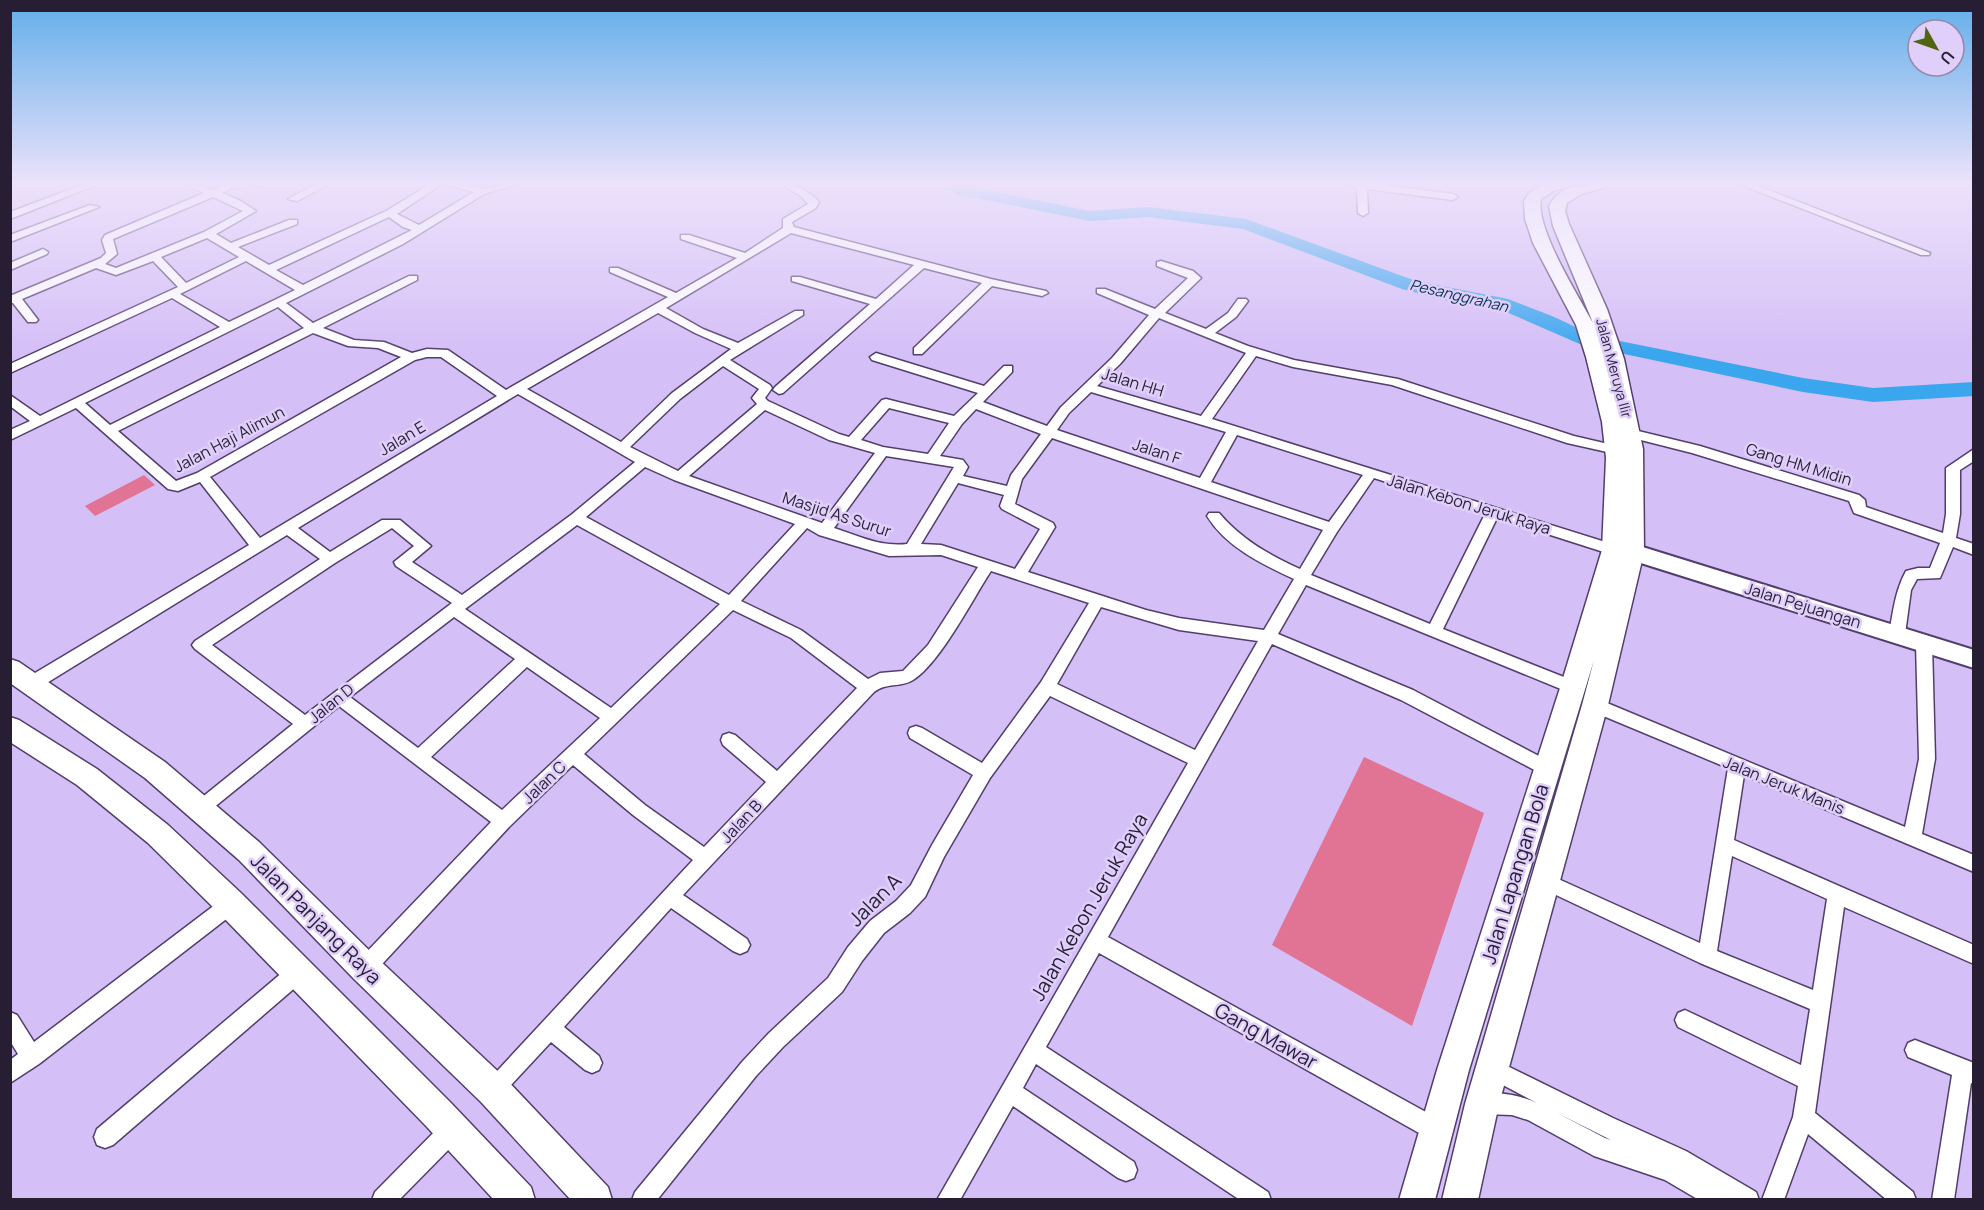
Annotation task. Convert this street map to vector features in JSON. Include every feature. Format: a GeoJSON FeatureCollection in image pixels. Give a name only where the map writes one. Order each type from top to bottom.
{"type":"FeatureCollection","features":[{"type":"Feature","properties":{"kind":"main road","name":"Jalan Meruya Ilir"},"geometry":{"type":"LineString","coordinates":[[1542,240],[1585,325],[1605,358]]}},
{"type":"Feature","properties":{"kind":"main road","name":"Jalan Meruya Ilir"},"geometry":{"type":"LineString","coordinates":[[1568,240],[1605,329],[1605,358],[1623,427],[1623,551]]}},
{"type":"Feature","properties":{"kind":"main road"},"geometry":{"type":"LineString","coordinates":[[1555,266],[1562,261],[1579,266]]}},
{"type":"Feature","properties":{"kind":"main road","name":"Jalan Meruya Ilir"},"geometry":{"type":"LineString","coordinates":[[1623,427],[1616,454],[1623,551]]}},
{"type":"Feature","properties":{"kind":"main road","name":"Jalan Lapangan Bola"},"geometry":{"type":"LineString","coordinates":[[1460,1200],[1491,1068],[1559,832],[1584,697],[1623,551]]}},
{"type":"Feature","properties":{"kind":"main road","name":"Jalan Panjang Raya"},"geometry":{"type":"LineString","coordinates":[[21,676],[136,756],[201,808],[249,851],[365,968],[494,1090],[595,1200]]}},
{"type":"Feature","properties":{"kind":"main road","name":"Jalan Lapangan Bola"},"geometry":{"type":"LineString","coordinates":[[1417,1200],[1436,1130],[1548,769],[1584,697]]}},
{"type":"Feature","properties":{"kind":"main road"},"geometry":{"type":"LineString","coordinates":[[10,728],[87,777],[158,834],[231,904],[453,1130],[518,1200]]}},
{"type":"Feature","properties":{"kind":"main road"},"geometry":{"type":"LineString","coordinates":[[1532,821],[1559,832]]}},
{"type":"Feature","properties":{"kind":"street"},"geometry":{"type":"LineString","coordinates":[[32,320],[13,299],[96,264],[112,254],[107,240]]}},
{"type":"Feature","properties":{"kind":"street"},"geometry":{"type":"LineString","coordinates":[[96,264],[116,272],[192,240]]}},
{"type":"Feature","properties":{"kind":"street"},"geometry":{"type":"LineString","coordinates":[[218,240],[303,290]]}},
{"type":"Feature","properties":{"kind":"street"},"geometry":{"type":"LineString","coordinates":[[230,248],[248,240]]}},
{"type":"Feature","properties":{"kind":"street"},"geometry":{"type":"LineString","coordinates":[[268,269],[330,240]]}},
{"type":"Feature","properties":{"kind":"street"},"geometry":{"type":"LineString","coordinates":[[10,436],[400,240]]}},
{"type":"Feature","properties":{"kind":"street"},"geometry":{"type":"LineString","coordinates":[[696,240],[746,257]]}},
{"type":"Feature","properties":{"kind":"street","name":"Jalan E"},"geometry":{"type":"LineString","coordinates":[[21,676],[258,546],[512,393],[746,257],[768,240]]}},
{"type":"Feature","properties":{"kind":"street"},"geometry":{"type":"LineString","coordinates":[[839,240],[990,282],[1042,293]]}},
{"type":"Feature","properties":{"kind":"street"},"geometry":{"type":"LineString","coordinates":[[1892,240],[1925,253]]}},
{"type":"Feature","properties":{"kind":"street"},"geometry":{"type":"LineString","coordinates":[[10,267],[43,252]]}},
{"type":"Feature","properties":{"kind":"street"},"geometry":{"type":"LineString","coordinates":[[154,256],[185,288]]}},
{"type":"Feature","properties":{"kind":"street"},"geometry":{"type":"LineString","coordinates":[[10,369],[185,288],[248,256]]}},
{"type":"Feature","properties":{"kind":"street"},"geometry":{"type":"LineString","coordinates":[[779,390],[922,264]]}},
{"type":"Feature","properties":{"kind":"street"},"geometry":{"type":"LineString","coordinates":[[1089,388],[1157,314],[1195,277],[1161,264]]}},
{"type":"Feature","properties":{"kind":"street"},"geometry":{"type":"LineString","coordinates":[[614,270],[677,297]]}},
{"type":"Feature","properties":{"kind":"street"},"geometry":{"type":"LineString","coordinates":[[108,431],[413,278]]}},
{"type":"Feature","properties":{"kind":"street"},"geometry":{"type":"LineString","coordinates":[[796,279],[878,303]]}},
{"type":"Feature","properties":{"kind":"street"},"geometry":{"type":"LineString","coordinates":[[918,351],[990,282]]}},
{"type":"Feature","properties":{"kind":"street"},"geometry":{"type":"LineString","coordinates":[[1101,291],[1254,351],[1293,363],[1394,382],[1616,454]]}},
{"type":"Feature","properties":{"kind":"street"},"geometry":{"type":"LineString","coordinates":[[172,294],[227,326]]}},
{"type":"Feature","properties":{"kind":"street"},"geometry":{"type":"LineString","coordinates":[[1207,334],[1232,315],[1242,301]]}},
{"type":"Feature","properties":{"kind":"street"},"geometry":{"type":"LineString","coordinates":[[278,302],[312,328],[352,344],[380,345],[411,357]]}},
{"type":"Feature","properties":{"kind":"street"},"geometry":{"type":"LineString","coordinates":[[658,308],[699,331],[739,348]]}},
{"type":"Feature","properties":{"kind":"street"},"geometry":{"type":"LineString","coordinates":[[621,449],[676,396],[739,348],[799,313]]}},
{"type":"Feature","properties":{"kind":"street"},"geometry":{"type":"LineString","coordinates":[[1204,422],[1254,351]]}},
{"type":"Feature","properties":{"kind":"street","name":"Masjid As Surur"},"geometry":{"type":"LineString","coordinates":[[411,357],[427,353],[444,353],[512,393],[644,461],[679,477],[824,531],[889,551],[941,550],[1097,602],[1179,624],[1269,637]]}},
{"type":"Feature","properties":{"kind":"street","name":"Jalan Haji Alimun"},"geometry":{"type":"LineString","coordinates":[[76,402],[174,486],[202,476],[411,357]]}},
{"type":"Feature","properties":{"kind":"street"},"geometry":{"type":"LineString","coordinates":[[876,357],[986,391]]}},
{"type":"Feature","properties":{"kind":"street"},"geometry":{"type":"LineString","coordinates":[[723,361],[766,388],[758,398],[764,404],[851,443],[960,465],[961,467],[911,549]]}},
{"type":"Feature","properties":{"kind":"street"},"geometry":{"type":"LineString","coordinates":[[931,459],[957,421],[1008,369]]}},
{"type":"Feature","properties":{"kind":"street","name":"Jalan HH"},"geometry":{"type":"LineString","coordinates":[[1011,492],[1020,471],[1065,410],[1080,393],[1089,388],[1371,473]]}},
{"type":"Feature","properties":{"kind":"street"},"geometry":{"type":"LineString","coordinates":[[10,399],[39,422]]}},
{"type":"Feature","properties":{"kind":"street"},"geometry":{"type":"LineString","coordinates":[[851,443],[886,403],[957,421]]}},
{"type":"Feature","properties":{"kind":"street","name":"Jalan F"},"geometry":{"type":"LineString","coordinates":[[974,403],[1048,433],[1203,485],[1259,501],[1332,528]]}},
{"type":"Feature","properties":{"kind":"street"},"geometry":{"type":"LineString","coordinates":[[679,477],[764,404]]}},
{"type":"Feature","properties":{"kind":"street"},"geometry":{"type":"LineString","coordinates":[[1460,411],[1616,454]]}},
{"type":"Feature","properties":{"kind":"street","name":"Gang HM Midin"},"geometry":{"type":"LineString","coordinates":[[1623,427],[1854,498],[1858,500],[1859,510],[1903,523],[1947,541]]}},
{"type":"Feature","properties":{"kind":"street"},"geometry":{"type":"LineString","coordinates":[[1203,485],[1234,430]]}},
{"type":"Feature","properties":{"kind":"street"},"geometry":{"type":"LineString","coordinates":[[824,531],[883,451]]}},
{"type":"Feature","properties":{"kind":"street"},"geometry":{"type":"LineString","coordinates":[[1897,634],[1904,590],[1908,581],[1915,573],[1935,574],[1947,541],[1953,514],[1953,468],[1963,465],[1974,453]]}},
{"type":"Feature","properties":{"kind":"street","name":"Jalan D"},"geometry":{"type":"LineString","coordinates":[[201,808],[338,697],[576,518],[644,461]]}},
{"type":"Feature","properties":{"kind":"street","name":"Jalan Kebon Jeruk Raya"},"geometry":{"type":"LineString","coordinates":[[948,1200],[1302,578],[1332,528],[1371,473],[1623,551]]}},
{"type":"Feature","properties":{"kind":"street"},"geometry":{"type":"LineString","coordinates":[[202,476],[258,546]]}},
{"type":"Feature","properties":{"kind":"street"},"geometry":{"type":"LineString","coordinates":[[954,478],[1011,492],[1007,506],[1048,527],[1019,575]]}},
{"type":"Feature","properties":{"kind":"street"},"geometry":{"type":"LineString","coordinates":[[1434,631],[1494,511]]}},
{"type":"Feature","properties":{"kind":"street","name":"Jalan Jeruk Manis"},"geometry":{"type":"LineString","coordinates":[[1214,516],[1220,527],[1232,538],[1302,578],[1434,631],[1737,766],[1974,864]]}},
{"type":"Feature","properties":{"kind":"street"},"geometry":{"type":"LineString","coordinates":[[576,518],[731,603],[804,639],[868,687]]}},
{"type":"Feature","properties":{"kind":"street"},"geometry":{"type":"LineString","coordinates":[[305,724],[200,645],[330,559],[393,523],[424,546],[401,562],[526,659],[612,717]]}},
{"type":"Feature","properties":{"kind":"street","name":"Jalan C"},"geometry":{"type":"LineString","coordinates":[[365,968],[503,821],[731,603],[803,524]]}},
{"type":"Feature","properties":{"kind":"street"},"geometry":{"type":"LineString","coordinates":[[288,528],[330,559]]}},
{"type":"Feature","properties":{"kind":"street"},"geometry":{"type":"LineString","coordinates":[[1947,541],[1974,550]]}},
{"type":"Feature","properties":{"kind":"street","name":"Jalan Pejuangan"},"geometry":{"type":"LineString","coordinates":[[1623,551],[1974,659]]}},
{"type":"Feature","properties":{"kind":"street","name":"Jalan B"},"geometry":{"type":"LineString","coordinates":[[494,1090],[670,896],[868,687],[880,680],[909,675],[933,649],[988,564]]}},
{"type":"Feature","properties":{"kind":"street","name":"Jalan A"},"geometry":{"type":"LineString","coordinates":[[643,1200],[749,1070],[776,1040],[835,985],[855,954],[877,927],[903,907],[918,891],[938,851],[984,774],[1047,687],[1097,602]]}},
{"type":"Feature","properties":{"kind":"street"},"geometry":{"type":"LineString","coordinates":[[1269,637],[1407,695],[1548,769]]}},
{"type":"Feature","properties":{"kind":"street"},"geometry":{"type":"LineString","coordinates":[[1912,837],[1926,770],[1924,643]]}},
{"type":"Feature","properties":{"kind":"street"},"geometry":{"type":"LineString","coordinates":[[419,758],[526,659]]}},
{"type":"Feature","properties":{"kind":"street"},"geometry":{"type":"LineString","coordinates":[[1047,687],[1199,760]]}},
{"type":"Feature","properties":{"kind":"street"},"geometry":{"type":"LineString","coordinates":[[338,697],[503,821]]}},
{"type":"Feature","properties":{"kind":"street"},"geometry":{"type":"LineString","coordinates":[[916,733],[984,774]]}},
{"type":"Feature","properties":{"kind":"street"},"geometry":{"type":"LineString","coordinates":[[729,740],[778,782]]}},
{"type":"Feature","properties":{"kind":"street"},"geometry":{"type":"LineString","coordinates":[[572,754],[639,810],[683,840],[705,859]]}},
{"type":"Feature","properties":{"kind":"street"},"geometry":{"type":"LineString","coordinates":[[1707,956],[1737,766]]}},
{"type":"Feature","properties":{"kind":"street"},"geometry":{"type":"LineString","coordinates":[[1724,844],[1974,955]]}},
{"type":"Feature","properties":{"kind":"street"},"geometry":{"type":"LineString","coordinates":[[1545,881],[1707,956],[1820,1003]]}},
{"type":"Feature","properties":{"kind":"street"},"geometry":{"type":"LineString","coordinates":[[1773,1200],[1804,1117],[1837,893]]}},
{"type":"Feature","properties":{"kind":"street"},"geometry":{"type":"LineString","coordinates":[[670,896],[740,945]]}},
{"type":"Feature","properties":{"kind":"street"},"geometry":{"type":"LineString","coordinates":[[10,1073],[231,904]]}},
{"type":"Feature","properties":{"kind":"street","name":"Gang Mawar"},"geometry":{"type":"LineString","coordinates":[[1096,941],[1436,1130]]}},
{"type":"Feature","properties":{"kind":"street"},"geometry":{"type":"LineString","coordinates":[[105,1137],[297,973]]}},
{"type":"Feature","properties":{"kind":"street"},"geometry":{"type":"LineString","coordinates":[[1685,1020],[1809,1080]]}},
{"type":"Feature","properties":{"kind":"street"},"geometry":{"type":"LineString","coordinates":[[10,1022],[32,1057]]}},
{"type":"Feature","properties":{"kind":"street"},"geometry":{"type":"LineString","coordinates":[[550,1028],[592,1063]]}},
{"type":"Feature","properties":{"kind":"street"},"geometry":{"type":"LineString","coordinates":[[1033,1050],[1260,1200]]}},
{"type":"Feature","properties":{"kind":"street"},"geometry":{"type":"LineString","coordinates":[[1916,1050],[1968,1072],[1943,1200]]}},
{"type":"Feature","properties":{"kind":"street"},"geometry":{"type":"LineString","coordinates":[[1491,1068],[1722,1200]]}},
{"type":"Feature","properties":{"kind":"street"},"geometry":{"type":"LineString","coordinates":[[1010,1092],[1126,1170]]}},
{"type":"Feature","properties":{"kind":"street"},"geometry":{"type":"LineString","coordinates":[[1482,1104],[1512,1106],[1532,1111],[1602,1148],[1631,1147],[1678,1159],[1748,1200]]}},
{"type":"Feature","properties":{"kind":"street"},"geometry":{"type":"LineString","coordinates":[[1804,1117],[1905,1200]]}},
{"type":"Feature","properties":{"kind":"street"},"geometry":{"type":"LineString","coordinates":[[383,1200],[453,1130]]}},
{"type":"Feature","properties":{"kind":"shaded area"},"geometry":{"type":"Polygon","coordinates":[[[144,475],[155,485],[95,516],[85,506],[144,475]]]}},
{"type":"Feature","properties":{"kind":"shaded area"},"geometry":{"type":"Polygon","coordinates":[[[1364,757],[1484,813],[1412,1026],[1272,945],[1364,757]]]}},
{"type":"Feature","properties":{"kind":"waterway","name":"Pesanggrahan"},"geometry":{"type":"LineString","coordinates":[[1290,240],[1409,285],[1444,294],[1501,303],[1545,320],[1589,341],[1803,385],[1873,395],[1974,389]]}}]}
